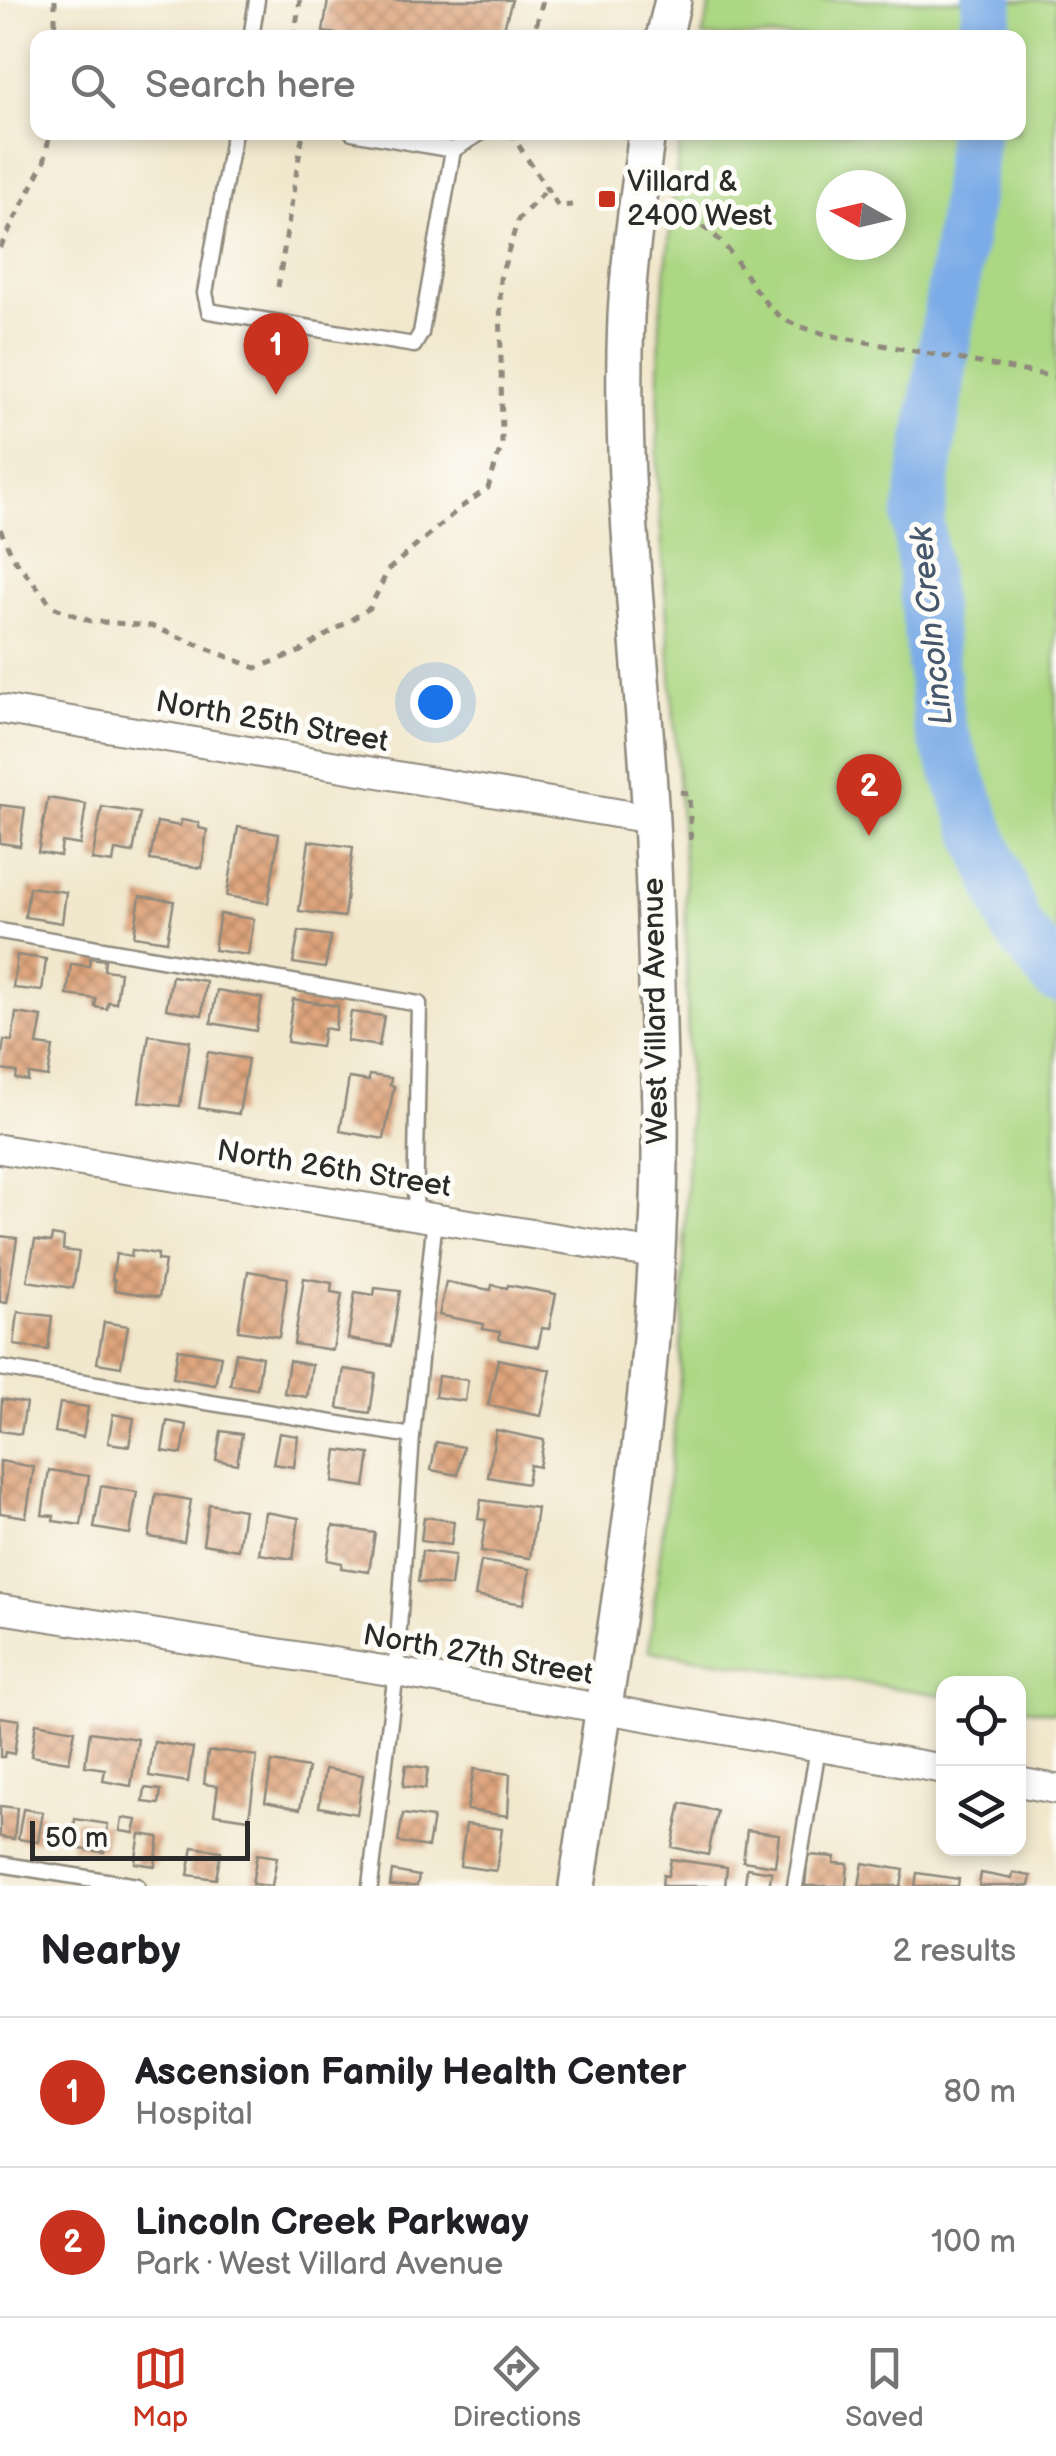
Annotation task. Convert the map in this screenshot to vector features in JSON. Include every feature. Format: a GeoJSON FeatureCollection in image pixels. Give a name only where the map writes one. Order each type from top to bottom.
{"type":"FeatureCollection","features":[{"type":"Feature","properties":{"kind":"street"},"geometry":{"type":"LineString","coordinates":[[666,30],[673,0]]}},
{"type":"Feature","properties":{"kind":"street","name":"West Villard Avenue"},"geometry":{"type":"LineString","coordinates":[[576,1886],[644,1417],[657,1254],[660,1116],[651,819],[626,500],[626,315],[646,140]]}},
{"type":"Feature","properties":{"kind":"street","name":"North 25th Street"},"geometry":{"type":"LineString","coordinates":[[0,709],[651,819]]}},
{"type":"Feature","properties":{"kind":"street","name":"North 26th Street"},"geometry":{"type":"LineString","coordinates":[[0,1148],[657,1254]]}},
{"type":"Feature","properties":{"kind":"street","name":"North 27th Street"},"geometry":{"type":"LineString","coordinates":[[0,1609],[396,1672],[936,1768]]}},
{"type":"Feature","properties":{"kind":"street"},"geometry":{"type":"LineString","coordinates":[[1026,1783],[1056,1788]]}},
{"type":"Feature","properties":{"kind":"lane"},"geometry":{"type":"LineString","coordinates":[[252,30],[257,0]]}},
{"type":"Feature","properties":{"kind":"lane"},"geometry":{"type":"LineString","coordinates":[[233,140],[205,293],[209,310],[414,345],[421,333],[453,150]]}},
{"type":"Feature","properties":{"kind":"lane"},"geometry":{"type":"LineString","coordinates":[[397,140],[453,150],[469,140]]}},
{"type":"Feature","properties":{"kind":"lane"},"geometry":{"type":"LineString","coordinates":[[0,930],[419,1004],[425,1216],[396,1672],[370,1886]]}},
{"type":"Feature","properties":{"kind":"lane"},"geometry":{"type":"LineString","coordinates":[[0,1368],[412,1436]]}},
{"type":"Feature","properties":{"kind":"lane"},"geometry":{"type":"LineString","coordinates":[[795,1886],[818,1748]]}},
{"type":"Feature","properties":{"kind":"lane"},"geometry":{"type":"LineString","coordinates":[[0,1864],[137,1886]]}},
{"type":"Feature","properties":{"kind":"path"},"geometry":{"type":"LineString","coordinates":[[55,0],[56,30]]}},
{"type":"Feature","properties":{"kind":"path"},"geometry":{"type":"LineString","coordinates":[[295,30],[300,0]]}},
{"type":"Feature","properties":{"kind":"path"},"geometry":{"type":"LineString","coordinates":[[535,30],[544,0]]}},
{"type":"Feature","properties":{"kind":"path"},"geometry":{"type":"LineString","coordinates":[[0,248],[44,164],[48,140]]}},
{"type":"Feature","properties":{"kind":"path"},"geometry":{"type":"LineString","coordinates":[[278,286],[302,140]]}},
{"type":"Feature","properties":{"kind":"path"},"geometry":{"type":"LineString","coordinates":[[515,140],[558,206],[572,205]]}},
{"type":"Feature","properties":{"kind":"path"},"geometry":{"type":"LineString","coordinates":[[0,530],[13,557],[53,608],[90,621],[152,626],[256,668],[299,652],[370,608],[388,570],[488,488],[502,444],[500,279],[518,220],[547,189]]}},
{"type":"Feature","properties":{"kind":"path"},"geometry":{"type":"LineString","coordinates":[[672,216],[698,224],[723,243],[763,299],[781,317],[828,335],[1056,376]]}},
{"type":"Feature","properties":{"kind":"path"},"geometry":{"type":"LineString","coordinates":[[680,792],[689,793],[692,847]]}},
{"type":"Feature","properties":{"kind":"green space"},"geometry":{"type":"Polygon","coordinates":[[[712,0],[1056,0],[1056,1713],[1026,1708],[1026,1676],[936,1676],[936,1694],[649,1651],[680,1378],[689,1121],[685,881],[657,472],[660,321],[680,140],[1026,140],[1026,30],[704,30],[712,0]]]}},
{"type":"Feature","properties":{"kind":"building"},"geometry":{"type":"Polygon","coordinates":[[[328,0],[512,0],[503,30],[323,30],[328,0]]]}},
{"type":"Feature","properties":{"kind":"building"},"geometry":{"type":"Polygon","coordinates":[[[48,798],[86,804],[80,845],[62,842],[60,856],[38,852],[48,798]]]}},
{"type":"Feature","properties":{"kind":"building"},"geometry":{"type":"Polygon","coordinates":[[[0,805],[25,808],[20,846],[0,843],[0,805]]]}},
{"type":"Feature","properties":{"kind":"building"},"geometry":{"type":"Polygon","coordinates":[[[102,807],[140,813],[133,853],[115,850],[113,863],[92,860],[102,807]]]}},
{"type":"Feature","properties":{"kind":"building"},"geometry":{"type":"Polygon","coordinates":[[[181,820],[199,823],[199,828],[207,830],[202,868],[150,860],[157,822],[180,826],[181,820]]]}},
{"type":"Feature","properties":{"kind":"building"},"geometry":{"type":"Polygon","coordinates":[[[238,827],[279,834],[268,903],[227,896],[238,827]]]}},
{"type":"Feature","properties":{"kind":"building"},"geometry":{"type":"Polygon","coordinates":[[[309,841],[353,847],[344,917],[299,911],[309,841]]]}},
{"type":"Feature","properties":{"kind":"building"},"geometry":{"type":"Polygon","coordinates":[[[29,887],[66,892],[62,923],[25,917],[29,887]]]}},
{"type":"Feature","properties":{"kind":"building"},"geometry":{"type":"Polygon","coordinates":[[[140,896],[174,901],[167,941],[134,936],[140,896]]]}},
{"type":"Feature","properties":{"kind":"building"},"geometry":{"type":"Polygon","coordinates":[[[220,914],[254,919],[248,955],[214,950],[220,914]]]}},
{"type":"Feature","properties":{"kind":"building"},"geometry":{"type":"Polygon","coordinates":[[[299,931],[331,936],[325,968],[293,963],[299,931]]]}},
{"type":"Feature","properties":{"kind":"building"},"geometry":{"type":"Polygon","coordinates":[[[17,955],[46,959],[42,991],[13,988],[17,955]]]}},
{"type":"Feature","properties":{"kind":"building"},"geometry":{"type":"Polygon","coordinates":[[[90,958],[105,960],[104,970],[120,972],[116,1003],[108,1002],[107,1009],[95,1007],[96,999],[67,995],[71,964],[89,966],[90,958]]]}},
{"type":"Feature","properties":{"kind":"building"},"geometry":{"type":"Polygon","coordinates":[[[172,976],[206,981],[202,1015],[166,1009],[172,976]]]}},
{"type":"Feature","properties":{"kind":"building"},"geometry":{"type":"Polygon","coordinates":[[[217,990],[262,998],[256,1031],[211,1023],[217,990]]]}},
{"type":"Feature","properties":{"kind":"building"},"geometry":{"type":"Polygon","coordinates":[[[293,999],[338,1006],[335,1030],[324,1028],[321,1047],[287,1042],[293,999]]]}},
{"type":"Feature","properties":{"kind":"building"},"geometry":{"type":"Polygon","coordinates":[[[351,1012],[384,1016],[379,1046],[347,1041],[351,1012]]]}},
{"type":"Feature","properties":{"kind":"building"},"geometry":{"type":"Polygon","coordinates":[[[16,1013],[42,1017],[37,1045],[53,1047],[48,1077],[29,1074],[28,1081],[16,1079],[17,1072],[0,1070],[4,1040],[12,1041],[16,1013]]]}},
{"type":"Feature","properties":{"kind":"building"},"geometry":{"type":"Polygon","coordinates":[[[149,1035],[190,1041],[180,1106],[139,1102],[149,1035]]]}},
{"type":"Feature","properties":{"kind":"building"},"geometry":{"type":"Polygon","coordinates":[[[208,1052],[248,1059],[239,1114],[199,1108],[208,1052]]]}},
{"type":"Feature","properties":{"kind":"building"},"geometry":{"type":"Polygon","coordinates":[[[369,1075],[391,1078],[390,1085],[394,1086],[384,1139],[340,1131],[349,1078],[369,1081],[369,1075]]]}},
{"type":"Feature","properties":{"kind":"building"},"geometry":{"type":"Polygon","coordinates":[[[52,1235],[64,1237],[63,1250],[79,1252],[73,1288],[27,1281],[35,1240],[51,1242],[52,1235]]]}},
{"type":"Feature","properties":{"kind":"building"},"geometry":{"type":"Polygon","coordinates":[[[0,1236],[17,1238],[7,1303],[0,1302],[0,1236]]]}},
{"type":"Feature","properties":{"kind":"building"},"geometry":{"type":"Polygon","coordinates":[[[132,1250],[158,1254],[157,1260],[165,1261],[159,1297],[114,1290],[116,1254],[131,1257],[132,1250]]]}},
{"type":"Feature","properties":{"kind":"building"},"geometry":{"type":"Polygon","coordinates":[[[248,1271],[288,1278],[279,1337],[238,1331],[248,1271]]]}},
{"type":"Feature","properties":{"kind":"building"},"geometry":{"type":"Polygon","coordinates":[[[304,1278],[332,1283],[331,1292],[342,1294],[333,1350],[294,1344],[304,1278]]]}},
{"type":"Feature","properties":{"kind":"building"},"geometry":{"type":"Polygon","coordinates":[[[446,1282],[491,1290],[492,1285],[508,1285],[556,1294],[549,1329],[542,1328],[538,1347],[499,1339],[500,1332],[483,1329],[484,1324],[439,1315],[446,1282]]]}},
{"type":"Feature","properties":{"kind":"building"},"geometry":{"type":"Polygon","coordinates":[[[375,1288],[400,1291],[391,1346],[348,1339],[355,1292],[374,1295],[375,1288]]]}},
{"type":"Feature","properties":{"kind":"building"},"geometry":{"type":"Polygon","coordinates":[[[18,1312],[52,1316],[48,1350],[14,1345],[18,1312]]]}},
{"type":"Feature","properties":{"kind":"building"},"geometry":{"type":"Polygon","coordinates":[[[104,1322],[128,1326],[121,1367],[97,1363],[104,1322]]]}},
{"type":"Feature","properties":{"kind":"building"},"geometry":{"type":"Polygon","coordinates":[[[178,1349],[221,1356],[215,1385],[173,1378],[178,1349]]]}},
{"type":"Feature","properties":{"kind":"building"},"geometry":{"type":"Polygon","coordinates":[[[236,1352],[262,1357],[257,1389],[230,1385],[236,1352]]]}},
{"type":"Feature","properties":{"kind":"building"},"geometry":{"type":"Polygon","coordinates":[[[498,1359],[551,1370],[541,1416],[488,1405],[498,1359]]]}},
{"type":"Feature","properties":{"kind":"building"},"geometry":{"type":"Polygon","coordinates":[[[289,1361],[312,1365],[307,1397],[284,1393],[289,1361]]]}},
{"type":"Feature","properties":{"kind":"building"},"geometry":{"type":"Polygon","coordinates":[[[344,1369],[376,1374],[370,1413],[338,1408],[344,1369]]]}},
{"type":"Feature","properties":{"kind":"building"},"geometry":{"type":"Polygon","coordinates":[[[438,1376],[468,1380],[465,1401],[435,1397],[438,1376]]]}},
{"type":"Feature","properties":{"kind":"building"},"geometry":{"type":"Polygon","coordinates":[[[2,1399],[26,1403],[21,1434],[0,1431],[2,1399]]]}},
{"type":"Feature","properties":{"kind":"building"},"geometry":{"type":"Polygon","coordinates":[[[60,1403],[88,1407],[83,1437],[55,1432],[60,1403]]]}},
{"type":"Feature","properties":{"kind":"building"},"geometry":{"type":"Polygon","coordinates":[[[113,1414],[134,1418],[129,1446],[108,1443],[113,1414]]]}},
{"type":"Feature","properties":{"kind":"building"},"geometry":{"type":"Polygon","coordinates":[[[167,1421],[187,1425],[182,1454],[162,1451],[167,1421]]]}},
{"type":"Feature","properties":{"kind":"building"},"geometry":{"type":"Polygon","coordinates":[[[496,1430],[544,1440],[539,1467],[530,1465],[527,1484],[488,1477],[496,1430]]]}},
{"type":"Feature","properties":{"kind":"building"},"geometry":{"type":"Polygon","coordinates":[[[221,1431],[242,1434],[237,1464],[216,1460],[221,1431]]]}},
{"type":"Feature","properties":{"kind":"building"},"geometry":{"type":"Polygon","coordinates":[[[279,1433],[298,1436],[294,1467],[273,1464],[279,1433]]]}},
{"type":"Feature","properties":{"kind":"building"},"geometry":{"type":"Polygon","coordinates":[[[436,1442],[463,1447],[458,1475],[431,1470],[436,1442]]]}},
{"type":"Feature","properties":{"kind":"building"},"geometry":{"type":"Polygon","coordinates":[[[337,1450],[370,1454],[365,1487],[333,1482],[337,1450]]]}},
{"type":"Feature","properties":{"kind":"building"},"geometry":{"type":"Polygon","coordinates":[[[0,1461],[34,1467],[26,1517],[0,1513],[0,1461]]]}},
{"type":"Feature","properties":{"kind":"building"},"geometry":{"type":"Polygon","coordinates":[[[49,1470],[89,1476],[81,1525],[53,1521],[54,1516],[42,1515],[49,1470]]]}},
{"type":"Feature","properties":{"kind":"building"},"geometry":{"type":"Polygon","coordinates":[[[101,1486],[137,1492],[130,1534],[94,1528],[101,1486]]]}},
{"type":"Feature","properties":{"kind":"building"},"geometry":{"type":"Polygon","coordinates":[[[156,1494],[191,1500],[184,1542],[149,1537],[156,1494]]]}},
{"type":"Feature","properties":{"kind":"building"},"geometry":{"type":"Polygon","coordinates":[[[481,1500],[537,1508],[530,1558],[481,1551],[486,1520],[478,1519],[481,1500]]]}},
{"type":"Feature","properties":{"kind":"building"},"geometry":{"type":"Polygon","coordinates":[[[209,1504],[244,1510],[238,1550],[203,1544],[209,1504]]]}},
{"type":"Feature","properties":{"kind":"building"},"geometry":{"type":"Polygon","coordinates":[[[265,1512],[299,1518],[293,1559],[259,1554],[265,1512]]]}},
{"type":"Feature","properties":{"kind":"building"},"geometry":{"type":"Polygon","coordinates":[[[424,1517],[454,1521],[451,1545],[421,1541],[424,1517]]]}},
{"type":"Feature","properties":{"kind":"building"},"geometry":{"type":"Polygon","coordinates":[[[333,1526],[375,1533],[369,1572],[341,1568],[342,1563],[327,1560],[333,1526]]]}},
{"type":"Feature","properties":{"kind":"building"},"geometry":{"type":"Polygon","coordinates":[[[422,1551],[455,1555],[451,1586],[418,1582],[422,1551]]]}},
{"type":"Feature","properties":{"kind":"building"},"geometry":{"type":"Polygon","coordinates":[[[481,1561],[530,1569],[524,1604],[475,1596],[481,1561]]]}},
{"type":"Feature","properties":{"kind":"building"},"geometry":{"type":"Polygon","coordinates":[[[0,1717],[19,1720],[14,1754],[5,1752],[4,1757],[0,1757],[0,1717]]]}},
{"type":"Feature","properties":{"kind":"building"},"geometry":{"type":"Polygon","coordinates":[[[36,1723],[75,1730],[69,1762],[31,1756],[36,1723]]]}},
{"type":"Feature","properties":{"kind":"building"},"geometry":{"type":"Polygon","coordinates":[[[90,1732],[138,1739],[131,1786],[103,1781],[105,1769],[85,1766],[90,1732]]]}},
{"type":"Feature","properties":{"kind":"building"},"geometry":{"type":"Polygon","coordinates":[[[154,1742],[193,1748],[188,1782],[149,1776],[154,1742]]]}},
{"type":"Feature","properties":{"kind":"building"},"geometry":{"type":"Polygon","coordinates":[[[208,1752],[257,1756],[249,1819],[214,1814],[218,1786],[204,1784],[208,1752]]]}},
{"type":"Feature","properties":{"kind":"building"},"geometry":{"type":"Polygon","coordinates":[[[272,1762],[308,1768],[300,1809],[265,1802],[272,1762]]]}},
{"type":"Feature","properties":{"kind":"building"},"geometry":{"type":"Polygon","coordinates":[[[406,1765],[428,1768],[425,1789],[403,1786],[406,1765]]]}},
{"type":"Feature","properties":{"kind":"building"},"geometry":{"type":"Polygon","coordinates":[[[325,1769],[363,1775],[357,1814],[319,1807],[325,1769]]]}},
{"type":"Feature","properties":{"kind":"building"},"geometry":{"type":"Polygon","coordinates":[[[474,1769],[510,1774],[508,1816],[467,1810],[474,1769]]]}},
{"type":"Feature","properties":{"kind":"building"},"geometry":{"type":"Polygon","coordinates":[[[145,1788],[161,1790],[159,1804],[143,1802],[145,1788]]]}},
{"type":"Feature","properties":{"kind":"building"},"geometry":{"type":"Polygon","coordinates":[[[681,1803],[717,1811],[708,1855],[672,1847],[681,1803]]]}},
{"type":"Feature","properties":{"kind":"building"},"geometry":{"type":"Polygon","coordinates":[[[0,1806],[17,1808],[14,1839],[0,1837],[0,1806]]]}},
{"type":"Feature","properties":{"kind":"building"},"geometry":{"type":"Polygon","coordinates":[[[23,1809],[43,1812],[38,1842],[18,1839],[23,1809]]]}},
{"type":"Feature","properties":{"kind":"building"},"geometry":{"type":"Polygon","coordinates":[[[403,1814],[433,1818],[428,1847],[398,1842],[403,1814]]]}},
{"type":"Feature","properties":{"kind":"building"},"geometry":{"type":"Polygon","coordinates":[[[122,1818],[137,1820],[134,1833],[120,1831],[122,1818]]]}},
{"type":"Feature","properties":{"kind":"building"},"geometry":{"type":"Polygon","coordinates":[[[75,1819],[108,1824],[104,1852],[71,1848],[75,1819]]]}},
{"type":"Feature","properties":{"kind":"building"},"geometry":{"type":"Polygon","coordinates":[[[466,1824],[502,1829],[496,1871],[460,1866],[466,1824]]]}},
{"type":"Feature","properties":{"kind":"building"},"geometry":{"type":"Polygon","coordinates":[[[747,1830],[779,1834],[775,1866],[743,1861],[747,1830]]]}},
{"type":"Feature","properties":{"kind":"building"},"geometry":{"type":"Polygon","coordinates":[[[140,1834],[159,1837],[155,1866],[135,1863],[140,1834]]]}},
{"type":"Feature","properties":{"kind":"building"},"geometry":{"type":"Polygon","coordinates":[[[193,1847],[221,1851],[216,1879],[188,1875],[193,1847]]]}},
{"type":"Feature","properties":{"kind":"building"},"geometry":{"type":"Polygon","coordinates":[[[257,1854],[277,1857],[272,1886],[252,1884],[257,1854]]]}},
{"type":"Feature","properties":{"kind":"building"},"geometry":{"type":"Polygon","coordinates":[[[808,1855],[835,1857],[834,1863],[848,1864],[846,1886],[805,1886],[808,1855]]]}},
{"type":"Feature","properties":{"kind":"building"},"geometry":{"type":"Polygon","coordinates":[[[671,1859],[727,1867],[725,1886],[662,1886],[671,1859]]]}},
{"type":"Feature","properties":{"kind":"building"},"geometry":{"type":"Polygon","coordinates":[[[863,1863],[904,1870],[901,1886],[859,1886],[863,1863]]]}},
{"type":"Feature","properties":{"kind":"building"},"geometry":{"type":"Polygon","coordinates":[[[747,1868],[772,1872],[769,1886],[745,1884],[747,1868]]]}},
{"type":"Feature","properties":{"kind":"building"},"geometry":{"type":"Polygon","coordinates":[[[392,1871],[419,1876],[417,1886],[390,1886],[392,1871]]]}},
{"type":"Feature","properties":{"kind":"building"},"geometry":{"type":"Polygon","coordinates":[[[917,1873],[959,1879],[958,1886],[915,1886],[917,1873]]]}},
{"type":"Feature","properties":{"kind":"building"},"geometry":{"type":"Polygon","coordinates":[[[981,1873],[1012,1879],[1013,1873],[1031,1876],[1029,1886],[979,1886],[981,1873]]]}},
{"type":"Feature","properties":{"kind":"waterway","name":"Lincoln Creek"},"geometry":{"type":"LineString","coordinates":[[985,30],[988,0]]}},
{"type":"Feature","properties":{"kind":"waterway","name":"Lincoln Creek"},"geometry":{"type":"LineString","coordinates":[[972,140],[918,521],[939,725],[1016,926],[1056,977]]}},
{"type":"Feature","properties":{"kind":"place","name":"Villard & 2400 West"},"geometry":{"type":"Point","coordinates":[607,199]}},
{"type":"Feature","properties":{"kind":"place","name":"Ascension Family Health Center"},"geometry":{"type":"Point","coordinates":[276,395]}},
{"type":"Feature","properties":{"kind":"place","name":"Lincoln Creek Parkway"},"geometry":{"type":"Point","coordinates":[869,836]}}]}
